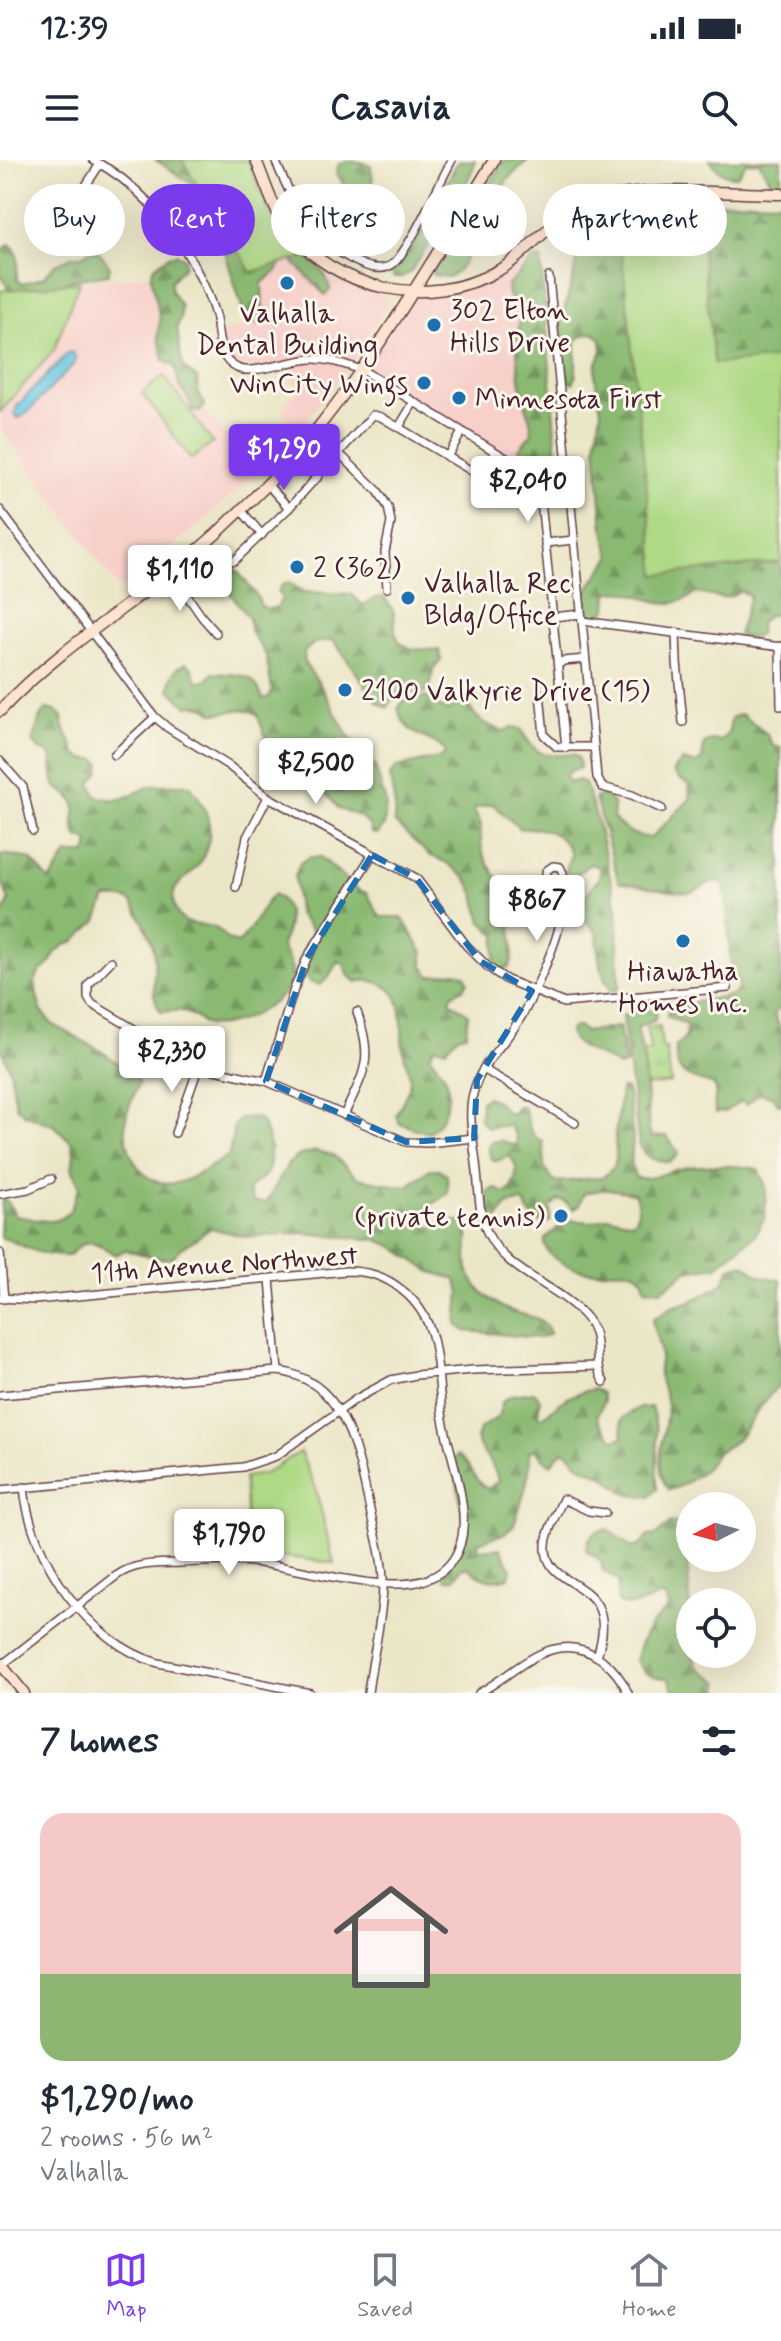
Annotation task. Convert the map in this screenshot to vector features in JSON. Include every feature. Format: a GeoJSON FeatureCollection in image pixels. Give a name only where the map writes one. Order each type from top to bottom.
{"type":"FeatureCollection","features":[{"type":"Feature","properties":{"kind":"main road"},"geometry":{"type":"LineString","coordinates":[[256,160],[281,219],[315,256],[342,274],[363,283],[412,292],[446,289],[489,276],[514,261],[557,223],[608,198],[654,193],[781,194]]}},
{"type":"Feature","properties":{"kind":"main road"},"geometry":{"type":"LineString","coordinates":[[0,711],[40,671],[170,571],[241,510],[294,456],[362,370],[494,160]]}},
{"type":"Feature","properties":{"kind":"main road"},"geometry":{"type":"LineString","coordinates":[[1,1664],[24,1693]]}},
{"type":"Feature","properties":{"kind":"street"},"geometry":{"type":"LineString","coordinates":[[275,160],[287,188],[317,235],[344,256],[378,269],[392,264],[404,249],[452,160]]}},
{"type":"Feature","properties":{"kind":"street"},"geometry":{"type":"LineString","coordinates":[[83,184],[96,162],[147,201],[184,249],[213,310],[223,355],[231,365],[242,370],[255,370],[289,361],[330,360],[362,370],[526,469],[542,472],[568,470]]}},
{"type":"Feature","properties":{"kind":"street"},"geometry":{"type":"LineString","coordinates":[[549,277],[597,777],[602,787],[632,795],[662,809]]}},
{"type":"Feature","properties":{"kind":"street"},"geometry":{"type":"LineString","coordinates":[[399,427],[414,402]]}},
{"type":"Feature","properties":{"kind":"street"},"geometry":{"type":"LineString","coordinates":[[234,561],[289,508],[373,415],[399,427],[524,501],[541,501]]}},
{"type":"Feature","properties":{"kind":"street"},"geometry":{"type":"LineString","coordinates":[[316,431],[378,491],[388,507],[391,525],[384,561],[387,588]]}},
{"type":"Feature","properties":{"kind":"street"},"geometry":{"type":"LineString","coordinates":[[447,457],[462,432]]}},
{"type":"Feature","properties":{"kind":"street"},"geometry":{"type":"LineString","coordinates":[[482,478],[495,453]]}},
{"type":"Feature","properties":{"kind":"street"},"geometry":{"type":"LineString","coordinates":[[294,456],[317,478]]}},
{"type":"Feature","properties":{"kind":"street"},"geometry":{"type":"LineString","coordinates":[[526,469],[529,484],[541,501],[566,748]]}},
{"type":"Feature","properties":{"kind":"street"},"geometry":{"type":"LineString","coordinates":[[267,484],[289,508]]}},
{"type":"Feature","properties":{"kind":"street"},"geometry":{"type":"LineString","coordinates":[[0,510],[155,717],[220,760],[268,797],[407,873],[423,885],[466,945],[489,968],[532,991],[571,1003],[728,988]]}},
{"type":"Feature","properties":{"kind":"street"},"geometry":{"type":"LineString","coordinates":[[241,510],[262,535]]}},
{"type":"Feature","properties":{"kind":"street"},"geometry":{"type":"LineString","coordinates":[[545,543],[574,540]]}},
{"type":"Feature","properties":{"kind":"street"},"geometry":{"type":"LineString","coordinates":[[170,571],[216,633]]}},
{"type":"Feature","properties":{"kind":"street"},"geometry":{"type":"LineString","coordinates":[[553,617],[581,617],[781,646],[781,706]]}},
{"type":"Feature","properties":{"kind":"street"},"geometry":{"type":"LineString","coordinates":[[676,632],[683,722]]}},
{"type":"Feature","properties":{"kind":"street"},"geometry":{"type":"LineString","coordinates":[[558,665],[563,661],[585,659]]}},
{"type":"Feature","properties":{"kind":"street"},"geometry":{"type":"LineString","coordinates":[[540,693],[544,735],[557,747],[594,747]]}},
{"type":"Feature","properties":{"kind":"street"},"geometry":{"type":"LineString","coordinates":[[114,755],[155,717]]}},
{"type":"Feature","properties":{"kind":"street"},"geometry":{"type":"LineString","coordinates":[[0,761],[23,787],[33,831]]}},
{"type":"Feature","properties":{"kind":"street"},"geometry":{"type":"LineString","coordinates":[[236,887],[247,837],[268,797]]}},
{"type":"Feature","properties":{"kind":"street"},"geometry":{"type":"LineString","coordinates":[[266,1081],[294,989],[307,958],[372,855]]}},
{"type":"Feature","properties":{"kind":"street"},"geometry":{"type":"LineString","coordinates":[[560,899],[556,936],[519,1021],[483,1069],[472,1098],[474,1138],[482,1213],[491,1240],[506,1258],[574,1306],[588,1320],[597,1337],[598,1366],[604,1382]]}},
{"type":"Feature","properties":{"kind":"street"},"geometry":{"type":"LineString","coordinates":[[111,961],[88,985],[88,998],[92,1004],[199,1066],[266,1081],[413,1143],[474,1138]]}},
{"type":"Feature","properties":{"kind":"street"},"geometry":{"type":"LineString","coordinates":[[344,1115],[363,1075],[367,1055],[366,1035],[357,1012]]}},
{"type":"Feature","properties":{"kind":"street"},"geometry":{"type":"LineString","coordinates":[[175,1133],[199,1066]]}},
{"type":"Feature","properties":{"kind":"street"},"geometry":{"type":"LineString","coordinates":[[483,1069],[575,1123]]}},
{"type":"Feature","properties":{"kind":"street"},"geometry":{"type":"LineString","coordinates":[[0,1194],[28,1189],[51,1179]]}},
{"type":"Feature","properties":{"kind":"street"},"geometry":{"type":"LineString","coordinates":[[0,1253],[2,1299]]}},
{"type":"Feature","properties":{"kind":"street","name":"11th Avenue Northwest"},"geometry":{"type":"LineString","coordinates":[[1,1664],[123,1571],[144,1564],[258,1562],[383,1583],[411,1584],[436,1575],[452,1561],[460,1542],[463,1519],[462,1496],[444,1426],[436,1342],[428,1320],[406,1293],[383,1277],[346,1271],[35,1300],[2,1299]]}},
{"type":"Feature","properties":{"kind":"street"},"geometry":{"type":"LineString","coordinates":[[270,1279],[278,1371]]}},
{"type":"Feature","properties":{"kind":"street"},"geometry":{"type":"LineString","coordinates":[[0,1490],[250,1466],[276,1456],[339,1411],[391,1380],[438,1373],[598,1366]]}},
{"type":"Feature","properties":{"kind":"street"},"geometry":{"type":"LineString","coordinates":[[0,1395],[278,1371],[300,1376],[311,1383],[339,1411],[356,1443],[381,1557],[383,1583],[368,1693]]}},
{"type":"Feature","properties":{"kind":"street"},"geometry":{"type":"LineString","coordinates":[[24,1487],[27,1515],[38,1547],[52,1572],[93,1623],[116,1643],[146,1659],[310,1693]]}},
{"type":"Feature","properties":{"kind":"street"},"geometry":{"type":"LineString","coordinates":[[597,1656],[603,1624],[597,1603],[583,1589],[555,1571],[546,1549],[548,1534],[563,1499],[589,1511],[605,1513]]}},
{"type":"Feature","properties":{"kind":"street"},"geometry":{"type":"LineString","coordinates":[[479,1693],[526,1661],[549,1650],[569,1648],[597,1656],[614,1670],[628,1693]]}},
{"type":"Feature","properties":{"kind":"highlighted area"},"geometry":{"type":"Polygon","coordinates":[[[372,855],[416,878],[480,961],[532,991],[477,1080],[474,1138],[406,1142],[266,1081],[307,958],[372,855]]]}},
{"type":"Feature","properties":{"kind":"shaded area"},"geometry":{"type":"Polygon","coordinates":[[[521,256],[542,472],[531,470],[362,370],[412,292],[446,289],[521,256]]]}},
{"type":"Feature","properties":{"kind":"shaded area"},"geometry":{"type":"Polygon","coordinates":[[[304,257],[344,283],[391,298],[355,358],[300,429],[281,411],[297,390],[291,361],[261,369],[231,365],[218,333],[256,325],[251,272],[304,257]]]}},
{"type":"Feature","properties":{"kind":"shaded area"},"geometry":{"type":"Polygon","coordinates":[[[148,275],[171,373],[258,471],[203,522],[119,589],[0,427],[0,412],[54,350],[79,282],[148,275]]]}},
{"type":"Feature","properties":{"kind":"green space"},"geometry":{"type":"Polygon","coordinates":[[[156,160],[245,160],[271,218],[271,256],[307,258],[324,274],[330,290],[325,295],[291,259],[284,259],[277,271],[262,283],[263,317],[259,324],[250,321],[242,308],[226,256],[255,256],[255,184],[192,184],[156,160]]]}},
{"type":"Feature","properties":{"kind":"green space"},"geometry":{"type":"Polygon","coordinates":[[[182,160],[248,160],[271,213],[271,256],[304,257],[251,272],[241,256],[255,256],[255,184],[197,184],[182,160]]]}},
{"type":"Feature","properties":{"kind":"green space"},"geometry":{"type":"Polygon","coordinates":[[[475,160],[465,184],[446,184],[458,161],[475,160]]]}},
{"type":"Feature","properties":{"kind":"green space"},"geometry":{"type":"Polygon","coordinates":[[[504,160],[528,160],[505,184],[489,184],[504,160]]]}},
{"type":"Feature","properties":{"kind":"green space"},"geometry":{"type":"Polygon","coordinates":[[[710,160],[781,160],[781,187],[771,182],[759,162],[746,163],[737,176],[721,172],[710,160]]]}},
{"type":"Feature","properties":{"kind":"green space"},"geometry":{"type":"Polygon","coordinates":[[[362,162],[371,167],[373,184],[342,184],[336,173],[339,164],[362,162]]]}},
{"type":"Feature","properties":{"kind":"green space"},"geometry":{"type":"Polygon","coordinates":[[[727,202],[781,202],[781,614],[769,615],[760,623],[759,634],[752,639],[738,635],[750,596],[740,591],[729,597],[696,593],[671,603],[619,591],[608,593],[607,609],[600,615],[589,614],[584,594],[611,557],[603,527],[596,446],[601,410],[595,376],[602,351],[601,339],[594,333],[583,335],[576,341],[576,377],[573,383],[565,380],[561,321],[577,263],[575,256],[727,256],[727,202]]]}},
{"type":"Feature","properties":{"kind":"green space"},"geometry":{"type":"Polygon","coordinates":[[[420,236],[421,256],[411,272],[402,277],[393,277],[393,272],[420,236]]]}},
{"type":"Feature","properties":{"kind":"green space"},"geometry":{"type":"Polygon","coordinates":[[[10,244],[14,248],[18,260],[17,279],[22,284],[44,277],[55,264],[74,256],[102,256],[110,267],[108,274],[72,280],[60,287],[10,295],[0,276],[0,251],[10,244]]]}},
{"type":"Feature","properties":{"kind":"green space"},"geometry":{"type":"Polygon","coordinates":[[[169,256],[184,258],[185,265],[171,281],[171,291],[181,306],[177,326],[181,358],[184,368],[198,379],[197,391],[205,405],[200,412],[192,411],[179,385],[175,367],[164,360],[151,277],[153,268],[169,256]]]}},
{"type":"Feature","properties":{"kind":"green space"},"geometry":{"type":"Polygon","coordinates":[[[467,256],[457,272],[448,277],[432,275],[443,257],[467,256]]]}},
{"type":"Feature","properties":{"kind":"green space"},"geometry":{"type":"Polygon","coordinates":[[[622,256],[703,256],[714,364],[781,358],[781,562],[656,575],[622,256]]]}},
{"type":"Feature","properties":{"kind":"green space"},"geometry":{"type":"Polygon","coordinates":[[[534,258],[541,259],[557,456],[544,461],[523,456],[519,449],[532,433],[518,366],[519,313],[508,295],[507,286],[534,258]]]}},
{"type":"Feature","properties":{"kind":"green space"},"geometry":{"type":"Polygon","coordinates":[[[79,282],[54,350],[0,412],[0,291],[79,282]]]}},
{"type":"Feature","properties":{"kind":"green space"},"geometry":{"type":"Polygon","coordinates":[[[164,376],[213,443],[191,459],[142,393],[164,376]]]}},
{"type":"Feature","properties":{"kind":"green space"},"geometry":{"type":"Polygon","coordinates":[[[221,555],[227,558],[257,596],[261,606],[268,609],[277,607],[282,599],[278,591],[288,582],[304,592],[351,594],[363,605],[384,597],[394,612],[395,633],[400,643],[412,649],[439,650],[441,661],[433,672],[429,692],[408,694],[392,700],[388,708],[377,702],[333,640],[314,643],[304,652],[305,664],[347,734],[375,766],[386,803],[384,826],[378,834],[371,833],[370,826],[361,817],[339,809],[317,783],[298,770],[296,757],[290,752],[271,752],[257,714],[240,710],[213,713],[201,706],[188,706],[170,690],[174,674],[186,663],[192,668],[197,681],[206,681],[213,673],[238,675],[255,683],[263,699],[269,697],[272,690],[266,655],[250,631],[249,618],[230,593],[213,579],[209,569],[212,559],[221,555]]]}},
{"type":"Feature","properties":{"kind":"green space"},"geometry":{"type":"Polygon","coordinates":[[[425,697],[449,711],[460,701],[467,700],[472,712],[492,727],[504,731],[512,727],[521,729],[536,750],[548,755],[574,754],[579,759],[580,768],[568,772],[566,776],[568,783],[579,780],[585,783],[597,820],[617,908],[619,989],[612,991],[605,980],[598,935],[583,916],[585,899],[598,879],[600,867],[590,864],[577,874],[573,902],[575,924],[569,924],[562,899],[571,854],[567,846],[550,832],[520,829],[493,804],[475,808],[481,826],[484,855],[505,891],[533,890],[541,895],[542,905],[511,922],[512,960],[510,966],[502,970],[495,967],[496,935],[482,922],[467,879],[447,863],[429,855],[394,822],[390,775],[397,767],[443,757],[445,751],[413,732],[402,719],[398,708],[404,701],[425,697]]]}},
{"type":"Feature","properties":{"kind":"green space"},"geometry":{"type":"Polygon","coordinates":[[[46,709],[56,711],[62,717],[75,754],[84,759],[96,759],[101,764],[99,773],[91,783],[96,796],[113,800],[151,786],[163,785],[190,785],[197,794],[210,832],[199,864],[174,893],[173,900],[179,917],[191,923],[214,927],[228,940],[238,943],[274,894],[287,910],[288,924],[281,944],[292,969],[289,984],[272,1004],[232,1023],[208,1025],[183,1011],[161,1012],[154,990],[152,943],[136,908],[126,899],[106,898],[97,921],[75,941],[55,953],[49,965],[40,971],[35,981],[37,996],[41,1010],[52,1024],[98,1049],[127,1069],[139,1082],[127,1113],[125,1130],[137,1166],[155,1181],[167,1184],[186,1180],[229,1155],[234,1126],[240,1118],[253,1117],[266,1133],[270,1159],[266,1174],[248,1190],[253,1202],[266,1203],[288,1164],[300,1155],[316,1151],[333,1155],[358,1178],[393,1185],[408,1186],[430,1169],[439,1169],[447,1175],[448,1193],[423,1211],[423,1226],[466,1222],[468,1270],[478,1288],[501,1306],[539,1319],[550,1334],[540,1338],[466,1331],[457,1325],[460,1292],[455,1279],[431,1272],[378,1240],[303,1233],[247,1237],[211,1228],[172,1258],[162,1259],[125,1250],[115,1255],[91,1242],[81,1245],[69,1256],[49,1255],[0,1237],[2,1199],[8,1202],[16,1216],[52,1221],[65,1216],[70,1210],[80,1187],[72,1169],[72,1143],[55,1126],[24,1114],[16,1106],[10,1070],[0,1047],[0,919],[9,901],[1,878],[0,858],[4,854],[30,859],[50,881],[67,854],[86,854],[89,845],[87,840],[78,838],[75,831],[76,806],[73,800],[56,787],[50,753],[39,750],[33,741],[40,717],[46,709]]]}},
{"type":"Feature","properties":{"kind":"green space"},"geometry":{"type":"Polygon","coordinates":[[[741,714],[767,734],[773,746],[781,748],[781,1007],[774,1014],[781,1031],[781,1104],[774,1097],[760,1093],[746,1105],[742,1101],[724,1112],[716,1113],[714,1085],[686,1075],[678,1065],[676,1046],[686,1037],[687,1025],[667,1016],[669,1007],[733,995],[739,988],[731,961],[724,885],[714,882],[685,893],[619,882],[595,798],[604,794],[613,804],[613,818],[617,823],[639,836],[651,838],[690,799],[689,785],[673,771],[682,761],[695,764],[702,760],[704,744],[712,740],[721,741],[729,732],[731,718],[741,714]]]}},
{"type":"Feature","properties":{"kind":"green space"},"geometry":{"type":"Polygon","coordinates":[[[310,857],[321,857],[358,890],[367,893],[380,917],[402,917],[423,953],[423,966],[430,976],[456,972],[465,975],[468,981],[464,988],[452,995],[450,1001],[468,1014],[466,1034],[458,1036],[446,1049],[434,1047],[430,1056],[446,1078],[448,1093],[443,1116],[428,1133],[399,1123],[396,1115],[410,1082],[403,1050],[401,1012],[395,995],[380,984],[357,982],[348,975],[344,964],[338,961],[320,985],[309,982],[306,975],[305,963],[313,931],[298,914],[295,876],[300,863],[310,857]]]}},
{"type":"Feature","properties":{"kind":"green space"},"geometry":{"type":"Polygon","coordinates":[[[654,1010],[657,1014],[654,1021],[638,1027],[638,1032],[644,1059],[649,1130],[652,1137],[667,1136],[679,1154],[670,1162],[652,1158],[639,1145],[624,1029],[623,1016],[630,1012],[654,1010]]]}},
{"type":"Feature","properties":{"kind":"green space"},"geometry":{"type":"Polygon","coordinates":[[[660,1026],[671,1083],[645,1086],[641,1053],[650,1051],[647,1027],[660,1026]]]}},
{"type":"Feature","properties":{"kind":"green space"},"geometry":{"type":"Polygon","coordinates":[[[579,1027],[585,1032],[619,1027],[626,1064],[619,1067],[578,1045],[569,1033],[572,1028],[579,1027]]]}},
{"type":"Feature","properties":{"kind":"green space"},"geometry":{"type":"Polygon","coordinates":[[[621,1089],[626,1089],[628,1094],[633,1138],[631,1164],[635,1177],[652,1177],[697,1166],[741,1167],[758,1169],[766,1187],[765,1217],[755,1235],[717,1266],[687,1271],[662,1290],[645,1288],[642,1277],[636,1272],[591,1271],[572,1267],[554,1257],[546,1246],[545,1238],[568,1220],[591,1222],[610,1217],[633,1222],[638,1208],[634,1193],[607,1189],[584,1193],[578,1207],[573,1209],[558,1200],[551,1207],[550,1222],[535,1220],[523,1201],[507,1205],[495,1223],[487,1209],[488,1191],[495,1188],[503,1193],[509,1191],[516,1174],[510,1156],[497,1161],[491,1159],[488,1147],[494,1141],[517,1144],[509,1125],[488,1128],[480,1120],[481,1101],[487,1097],[497,1101],[507,1113],[513,1113],[517,1106],[522,1106],[533,1135],[543,1141],[544,1166],[553,1181],[602,1178],[613,1168],[616,1159],[615,1136],[621,1089]]]}},
{"type":"Feature","properties":{"kind":"green space"},"geometry":{"type":"Polygon","coordinates":[[[746,1265],[759,1276],[781,1280],[781,1383],[737,1440],[718,1452],[699,1474],[669,1490],[660,1463],[667,1406],[659,1375],[660,1353],[653,1319],[722,1284],[731,1267],[746,1265]]]}},
{"type":"Feature","properties":{"kind":"green space"},"geometry":{"type":"Polygon","coordinates":[[[594,1389],[602,1393],[604,1401],[597,1415],[600,1423],[614,1440],[623,1437],[621,1420],[624,1417],[638,1409],[651,1407],[657,1430],[657,1489],[650,1497],[634,1496],[602,1475],[581,1466],[565,1452],[562,1451],[551,1464],[533,1449],[529,1452],[528,1478],[514,1525],[503,1534],[478,1542],[479,1550],[500,1548],[511,1568],[509,1577],[487,1579],[468,1567],[462,1568],[454,1579],[445,1580],[445,1573],[466,1531],[453,1461],[457,1455],[488,1489],[498,1481],[497,1475],[476,1438],[480,1429],[498,1417],[503,1401],[512,1395],[534,1392],[540,1399],[538,1415],[541,1418],[571,1396],[594,1389]]]}},
{"type":"Feature","properties":{"kind":"green space"},"geometry":{"type":"Polygon","coordinates":[[[300,1452],[315,1486],[334,1563],[248,1552],[244,1477],[264,1474],[300,1452]]]}},
{"type":"Feature","properties":{"kind":"green space"},"geometry":{"type":"Polygon","coordinates":[[[671,1523],[676,1523],[676,1572],[687,1572],[689,1588],[676,1588],[676,1668],[699,1668],[720,1683],[719,1693],[675,1693],[668,1678],[653,1676],[642,1669],[636,1659],[640,1644],[652,1624],[668,1608],[667,1599],[661,1596],[636,1605],[619,1603],[619,1581],[603,1571],[601,1561],[586,1550],[595,1532],[608,1529],[632,1548],[641,1545],[649,1536],[656,1535],[671,1523]]]}},
{"type":"Feature","properties":{"kind":"water"},"geometry":{"type":"Polygon","coordinates":[[[69,352],[76,359],[73,365],[27,413],[19,418],[15,416],[17,406],[69,352]]]}},
{"type":"Feature","properties":{"kind":"place","name":"Valhalla Dental Building"},"geometry":{"type":"Point","coordinates":[287,283]}},
{"type":"Feature","properties":{"kind":"place","name":"302 Elton Hills Drive"},"geometry":{"type":"Point","coordinates":[434,325]}},
{"type":"Feature","properties":{"kind":"place","name":"WinCity Wings"},"geometry":{"type":"Point","coordinates":[424,383]}},
{"type":"Feature","properties":{"kind":"place","name":"Minnesota First"},"geometry":{"type":"Point","coordinates":[459,398]}},
{"type":"Feature","properties":{"kind":"place","name":"2 (362)"},"geometry":{"type":"Point","coordinates":[297,567]}},
{"type":"Feature","properties":{"kind":"place","name":"Valhalla Rec Bldg/Office"},"geometry":{"type":"Point","coordinates":[408,598]}},
{"type":"Feature","properties":{"kind":"place","name":"2100 Valkyrie Drive (15)"},"geometry":{"type":"Point","coordinates":[345,690]}},
{"type":"Feature","properties":{"kind":"place","name":"Hiawatha Homes Inc."},"geometry":{"type":"Point","coordinates":[683,941]}},
{"type":"Feature","properties":{"kind":"place","name":"(private tennis)"},"geometry":{"type":"Point","coordinates":[561,1216]}}]}
